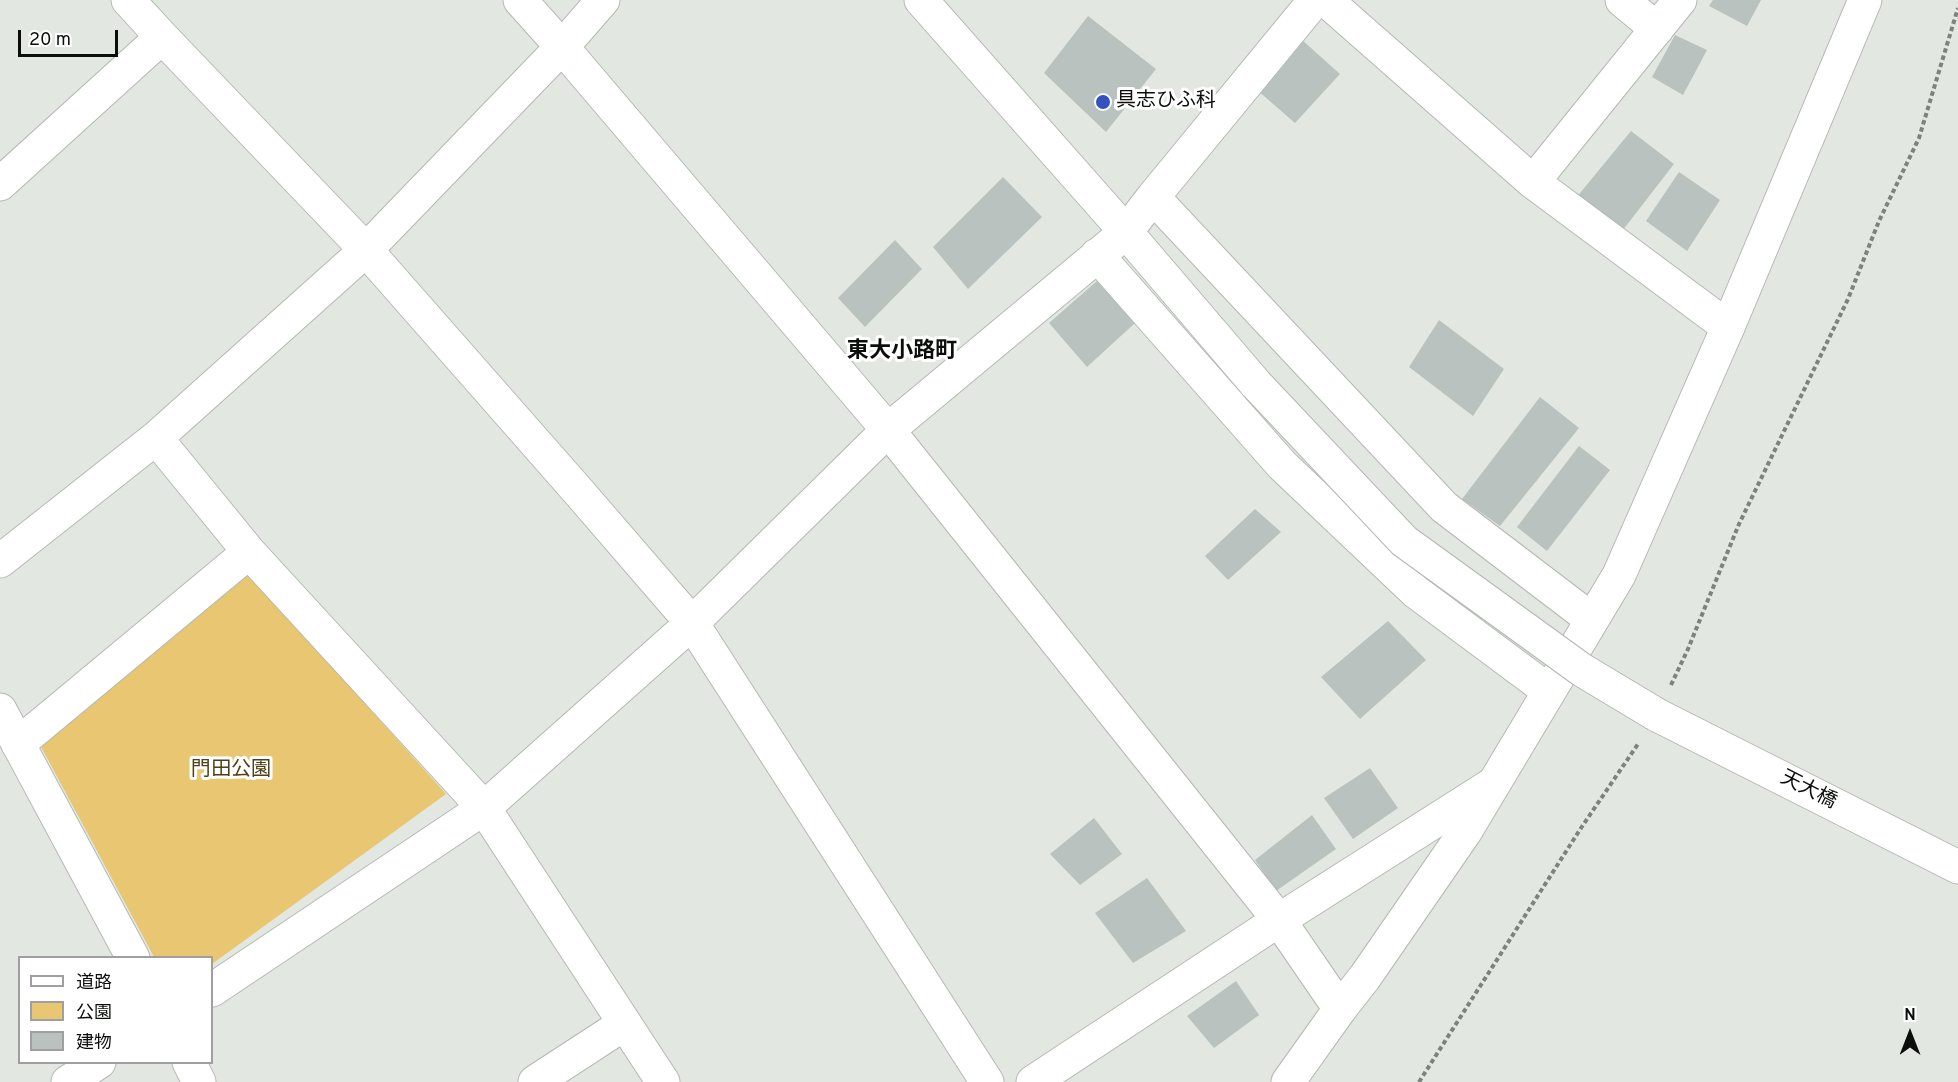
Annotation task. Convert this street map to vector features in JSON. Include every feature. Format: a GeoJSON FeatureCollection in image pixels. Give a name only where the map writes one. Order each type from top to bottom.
{"type":"FeatureCollection","features":[{"type":"Feature","properties":{"kind":"street"},"geometry":{"type":"LineString","coordinates":[[128,0],[366,250],[692,623],[987,1082]]}},
{"type":"Feature","properties":{"kind":"street"},"geometry":{"type":"LineString","coordinates":[[520,0],[888,430],[1279,920],[1340,1009]]}},
{"type":"Feature","properties":{"kind":"street"},"geometry":{"type":"LineString","coordinates":[[0,561],[156,438],[366,250],[562,47],[603,0]]}},
{"type":"Feature","properties":{"kind":"street","name":"天大橋"},"geometry":{"type":"LineString","coordinates":[[921,0],[1126,232],[1256,384],[1404,541],[1582,670],[1657,715],[1958,867]]}},
{"type":"Feature","properties":{"kind":"street"},"geometry":{"type":"LineString","coordinates":[[213,989],[484,808],[692,623],[888,430],[1126,232],[1153,196],[1315,0]]}},
{"type":"Feature","properties":{"kind":"street"},"geometry":{"type":"LineString","coordinates":[[1326,0],[1533,182],[1728,327]]}},
{"type":"Feature","properties":{"kind":"street"},"geometry":{"type":"LineString","coordinates":[[1622,0],[1657,28]]}},
{"type":"Feature","properties":{"kind":"street"},"geometry":{"type":"LineString","coordinates":[[1533,182],[1680,0]]}},
{"type":"Feature","properties":{"kind":"street"},"geometry":{"type":"LineString","coordinates":[[1288,1082],[1365,977],[1458,842],[1619,575],[1728,327],[1865,0]]}},
{"type":"Feature","properties":{"kind":"street"},"geometry":{"type":"LineString","coordinates":[[0,184],[162,38]]}},
{"type":"Feature","properties":{"kind":"street"},"geometry":{"type":"LineString","coordinates":[[1153,196],[1444,507],[1591,619]]}},
{"type":"Feature","properties":{"kind":"street"},"geometry":{"type":"LineString","coordinates":[[1097,255],[1282,465],[1416,592],[1549,691]]}},
{"type":"Feature","properties":{"kind":"street"},"geometry":{"type":"LineString","coordinates":[[156,438],[249,552],[484,808],[663,1082]]}},
{"type":"Feature","properties":{"kind":"street"},"geometry":{"type":"LineString","coordinates":[[18,744],[249,552]]}},
{"type":"Feature","properties":{"kind":"street"},"geometry":{"type":"LineString","coordinates":[[0,710],[132,956]]}},
{"type":"Feature","properties":{"kind":"street"},"geometry":{"type":"LineString","coordinates":[[1033,1082],[1279,920],[1493,784]]}},
{"type":"Feature","properties":{"kind":"street"},"geometry":{"type":"LineString","coordinates":[[535,1082],[624,1024]]}},
{"type":"Feature","properties":{"kind":"street"},"geometry":{"type":"LineString","coordinates":[[68,1082],[96,1064]]}},
{"type":"Feature","properties":{"kind":"street"},"geometry":{"type":"LineString","coordinates":[[190,1064],[199,1082]]}},
{"type":"Feature","properties":{"kind":"path"},"geometry":{"type":"LineString","coordinates":[[1419,1082],[1581,828],[1657,715],[1688,649],[1739,524],[1848,299],[1879,221],[1919,138],[1958,8]]}},
{"type":"Feature","properties":{"kind":"green space","name":"門田公園"},"geometry":{"type":"Polygon","coordinates":[[[246,571],[446,794],[213,963],[213,956],[153,956],[40,745],[246,571]]]}},
{"type":"Feature","properties":{"kind":"building"},"geometry":{"type":"Polygon","coordinates":[[[1713,0],[1761,0],[1747,26],[1709,6],[1713,0]]]}},
{"type":"Feature","properties":{"kind":"building","name":"具志ひふ科"},"geometry":{"type":"Polygon","coordinates":[[[1088,16],[1156,69],[1106,132],[1044,73],[1088,16]]]}},
{"type":"Feature","properties":{"kind":"building"},"geometry":{"type":"Polygon","coordinates":[[[1675,35],[1707,50],[1683,95],[1652,77],[1675,35]]]}},
{"type":"Feature","properties":{"kind":"building"},"geometry":{"type":"Polygon","coordinates":[[[1301,39],[1340,74],[1295,123],[1257,90],[1301,39]]]}},
{"type":"Feature","properties":{"kind":"building"},"geometry":{"type":"Polygon","coordinates":[[[1631,131],[1674,164],[1616,239],[1571,204],[1631,131]]]}},
{"type":"Feature","properties":{"kind":"building"},"geometry":{"type":"Polygon","coordinates":[[[1679,172],[1720,200],[1687,251],[1646,221],[1679,172]]]}},
{"type":"Feature","properties":{"kind":"building"},"geometry":{"type":"Polygon","coordinates":[[[1003,177],[1042,217],[968,289],[933,247],[1003,177]]]}},
{"type":"Feature","properties":{"kind":"building"},"geometry":{"type":"Polygon","coordinates":[[[895,240],[922,269],[865,327],[838,298],[895,240]]]}},
{"type":"Feature","properties":{"kind":"building"},"geometry":{"type":"Polygon","coordinates":[[[1097,281],[1135,323],[1087,367],[1049,323],[1097,281]]]}},
{"type":"Feature","properties":{"kind":"building"},"geometry":{"type":"Polygon","coordinates":[[[1439,320],[1504,369],[1473,416],[1409,367],[1439,320]]]}},
{"type":"Feature","properties":{"kind":"building"},"geometry":{"type":"Polygon","coordinates":[[[1540,397],[1579,428],[1500,526],[1462,499],[1540,397]]]}},
{"type":"Feature","properties":{"kind":"building"},"geometry":{"type":"Polygon","coordinates":[[[1579,446],[1610,470],[1547,551],[1517,527],[1579,446]]]}},
{"type":"Feature","properties":{"kind":"building"},"geometry":{"type":"Polygon","coordinates":[[[1255,509],[1281,532],[1228,580],[1205,556],[1255,509]]]}},
{"type":"Feature","properties":{"kind":"building"},"geometry":{"type":"Polygon","coordinates":[[[1388,621],[1426,660],[1360,719],[1321,677],[1388,621]]]}},
{"type":"Feature","properties":{"kind":"building"},"geometry":{"type":"Polygon","coordinates":[[[1370,768],[1398,808],[1353,839],[1324,798],[1370,768]]]}},
{"type":"Feature","properties":{"kind":"building"},"geometry":{"type":"Polygon","coordinates":[[[1312,815],[1336,849],[1276,891],[1255,860],[1312,815]]]}},
{"type":"Feature","properties":{"kind":"building"},"geometry":{"type":"Polygon","coordinates":[[[1094,818],[1122,854],[1080,885],[1050,854],[1094,818]]]}},
{"type":"Feature","properties":{"kind":"building"},"geometry":{"type":"Polygon","coordinates":[[[1147,878],[1186,931],[1133,963],[1095,913],[1147,878]]]}},
{"type":"Feature","properties":{"kind":"building"},"geometry":{"type":"Polygon","coordinates":[[[1236,981],[1259,1015],[1214,1048],[1187,1016],[1236,981]]]}},
{"type":"Feature","properties":{"kind":"place","name":"具志ひふ科"},"geometry":{"type":"Point","coordinates":[1103,102]}},
{"type":"Feature","properties":{"kind":"district","name":"東大小路町"},"geometry":{"type":"Point","coordinates":[902,353]}}]}
